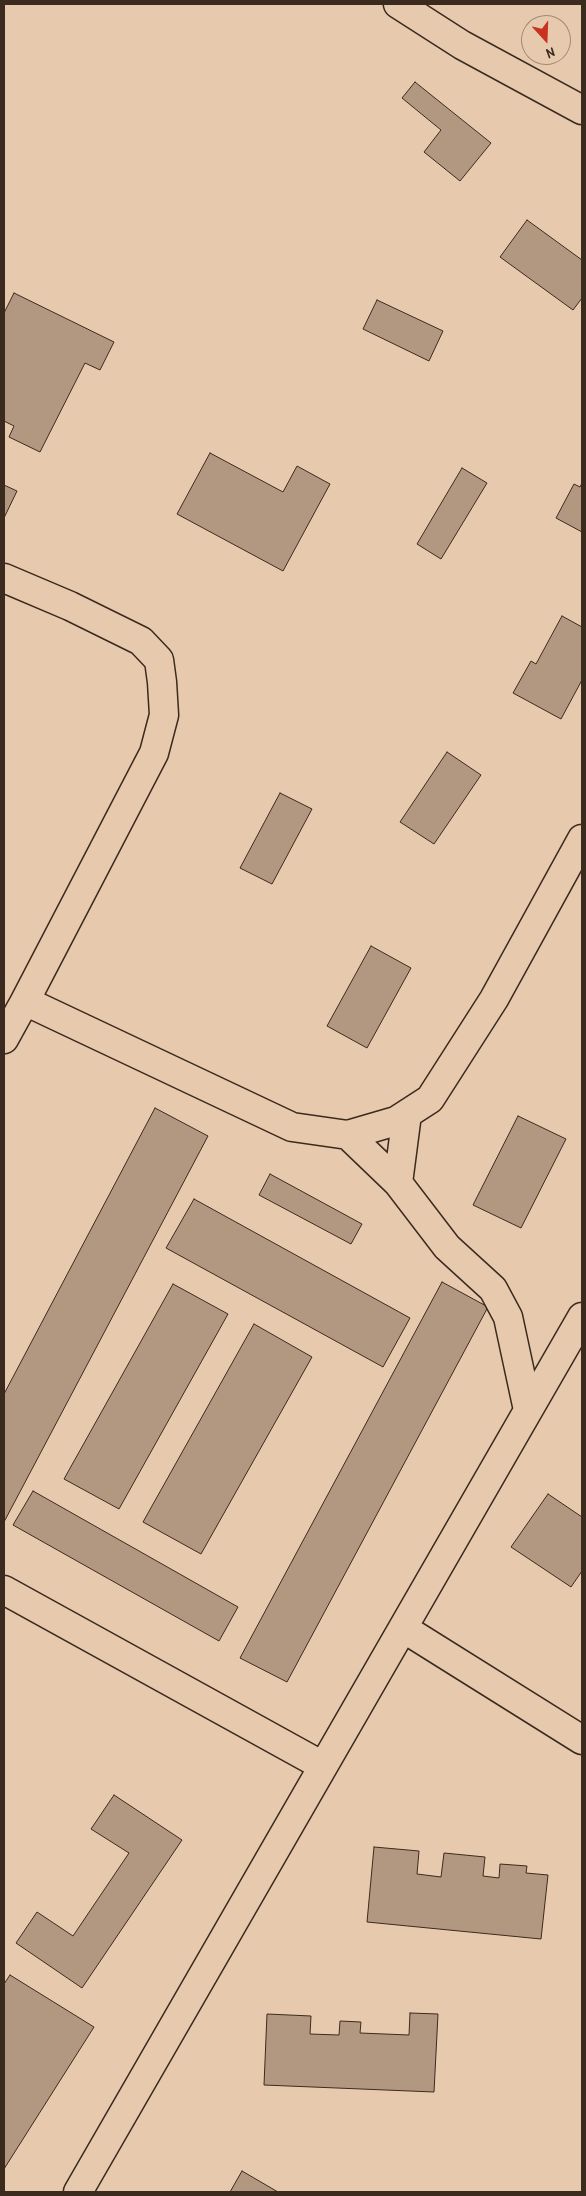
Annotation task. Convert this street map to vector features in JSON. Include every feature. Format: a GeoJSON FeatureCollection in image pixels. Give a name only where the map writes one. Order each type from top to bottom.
{"type":"FeatureCollection","features":[{"type":"Feature","properties":{"kind":"street"},"geometry":{"type":"LineString","coordinates":[[398,4],[462,45],[582,110]]}},
{"type":"Feature","properties":{"kind":"street"},"geometry":{"type":"LineString","coordinates":[[4,578],[70,606],[141,641],[158,660],[162,682],[164,715],[154,753],[4,1040]]}},
{"type":"Feature","properties":{"kind":"street"},"geometry":{"type":"LineString","coordinates":[[25,1001],[292,1126],[348,1136],[396,1121],[430,1099],[494,999],[582,838]]}},
{"type":"Feature","properties":{"kind":"street"},"geometry":{"type":"LineString","coordinates":[[398,1183],[408,1114]]}},
{"type":"Feature","properties":{"kind":"street"},"geometry":{"type":"LineString","coordinates":[[348,1136],[398,1183],[447,1247],[493,1289],[508,1317],[528,1410]]}},
{"type":"Feature","properties":{"kind":"street"},"geometry":{"type":"LineString","coordinates":[[78,2192],[582,1317]]}},
{"type":"Feature","properties":{"kind":"street"},"geometry":{"type":"LineString","coordinates":[[4,1590],[323,1766]]}},
{"type":"Feature","properties":{"kind":"street"},"geometry":{"type":"LineString","coordinates":[[402,1628],[582,1740]]}},
{"type":"Feature","properties":{"kind":"building"},"geometry":{"type":"Polygon","coordinates":[[[415,82],[491,143],[460,181],[424,152],[441,130],[402,98],[415,82]]]}},
{"type":"Feature","properties":{"kind":"building"},"geometry":{"type":"Polygon","coordinates":[[[527,220],[582,260],[582,298],[573,310],[500,257],[527,220]]]}},
{"type":"Feature","properties":{"kind":"building"},"geometry":{"type":"Polygon","coordinates":[[[14,293],[114,342],[100,370],[85,363],[40,452],[9,437],[14,426],[4,421],[4,313],[14,293]]]}},
{"type":"Feature","properties":{"kind":"building"},"geometry":{"type":"Polygon","coordinates":[[[377,300],[443,331],[429,361],[363,329],[377,300]]]}},
{"type":"Feature","properties":{"kind":"building"},"geometry":{"type":"Polygon","coordinates":[[[210,453],[283,492],[297,466],[330,484],[283,571],[177,514],[210,453]]]}},
{"type":"Feature","properties":{"kind":"building"},"geometry":{"type":"Polygon","coordinates":[[[462,468],[487,483],[441,559],[417,544],[462,468]]]}},
{"type":"Feature","properties":{"kind":"building"},"geometry":{"type":"Polygon","coordinates":[[[582,483],[582,532],[556,518],[574,484],[580,487],[582,483]]]}},
{"type":"Feature","properties":{"kind":"building"},"geometry":{"type":"Polygon","coordinates":[[[4,485],[17,491],[4,518],[4,485]]]}},
{"type":"Feature","properties":{"kind":"building"},"geometry":{"type":"Polygon","coordinates":[[[562,616],[582,627],[582,680],[561,719],[513,693],[531,661],[536,664],[562,616]]]}},
{"type":"Feature","properties":{"kind":"building"},"geometry":{"type":"Polygon","coordinates":[[[447,752],[481,775],[434,844],[400,822],[447,752]]]}},
{"type":"Feature","properties":{"kind":"building"},"geometry":{"type":"Polygon","coordinates":[[[280,793],[312,809],[272,884],[240,868],[280,793]]]}},
{"type":"Feature","properties":{"kind":"building"},"geometry":{"type":"Polygon","coordinates":[[[371,946],[411,968],[367,1048],[327,1026],[371,946]]]}},
{"type":"Feature","properties":{"kind":"building"},"geometry":{"type":"Polygon","coordinates":[[[155,1108],[208,1136],[4,1522],[4,1394],[155,1108]]]}},
{"type":"Feature","properties":{"kind":"building"},"geometry":{"type":"Polygon","coordinates":[[[518,1116],[566,1139],[521,1228],[473,1205],[518,1116]]]}},
{"type":"Feature","properties":{"kind":"building"},"geometry":{"type":"Polygon","coordinates":[[[270,1174],[362,1224],[351,1244],[259,1195],[270,1174]]]}},
{"type":"Feature","properties":{"kind":"building"},"geometry":{"type":"Polygon","coordinates":[[[194,1199],[410,1318],[383,1367],[166,1248],[194,1199]]]}},
{"type":"Feature","properties":{"kind":"building"},"geometry":{"type":"Polygon","coordinates":[[[442,1282],[488,1307],[287,1682],[240,1658],[442,1282]]]}},
{"type":"Feature","properties":{"kind":"building"},"geometry":{"type":"Polygon","coordinates":[[[173,1284],[228,1314],[119,1509],[64,1479],[173,1284]]]}},
{"type":"Feature","properties":{"kind":"building"},"geometry":{"type":"Polygon","coordinates":[[[254,1324],[312,1357],[201,1554],[143,1522],[254,1324]]]}},
{"type":"Feature","properties":{"kind":"building"},"geometry":{"type":"Polygon","coordinates":[[[33,1491],[238,1607],[219,1641],[13,1525],[33,1491]]]}},
{"type":"Feature","properties":{"kind":"building"},"geometry":{"type":"Polygon","coordinates":[[[548,1494],[582,1517],[582,1571],[571,1587],[511,1547],[548,1494]]]}},
{"type":"Feature","properties":{"kind":"building"},"geometry":{"type":"Polygon","coordinates":[[[114,1795],[182,1840],[82,1988],[16,1943],[37,1912],[73,1936],[129,1853],[91,1829],[114,1795]]]}},
{"type":"Feature","properties":{"kind":"building"},"geometry":{"type":"Polygon","coordinates":[[[374,1847],[419,1851],[417,1874],[441,1877],[444,1853],[485,1857],[483,1876],[499,1878],[500,1864],[527,1866],[526,1873],[548,1875],[541,1939],[367,1922],[374,1847]]]}},
{"type":"Feature","properties":{"kind":"building"},"geometry":{"type":"Polygon","coordinates":[[[10,1975],[94,2027],[4,2169],[4,1984],[10,1975]]]}},
{"type":"Feature","properties":{"kind":"building"},"geometry":{"type":"Polygon","coordinates":[[[410,2013],[438,2014],[434,2092],[264,2085],[267,2014],[311,2016],[310,2034],[339,2035],[340,2021],[361,2022],[360,2033],[409,2035],[410,2013]]]}},
{"type":"Feature","properties":{"kind":"building"},"geometry":{"type":"Polygon","coordinates":[[[242,2171],[278,2192],[230,2192],[242,2171]]]}}]}
